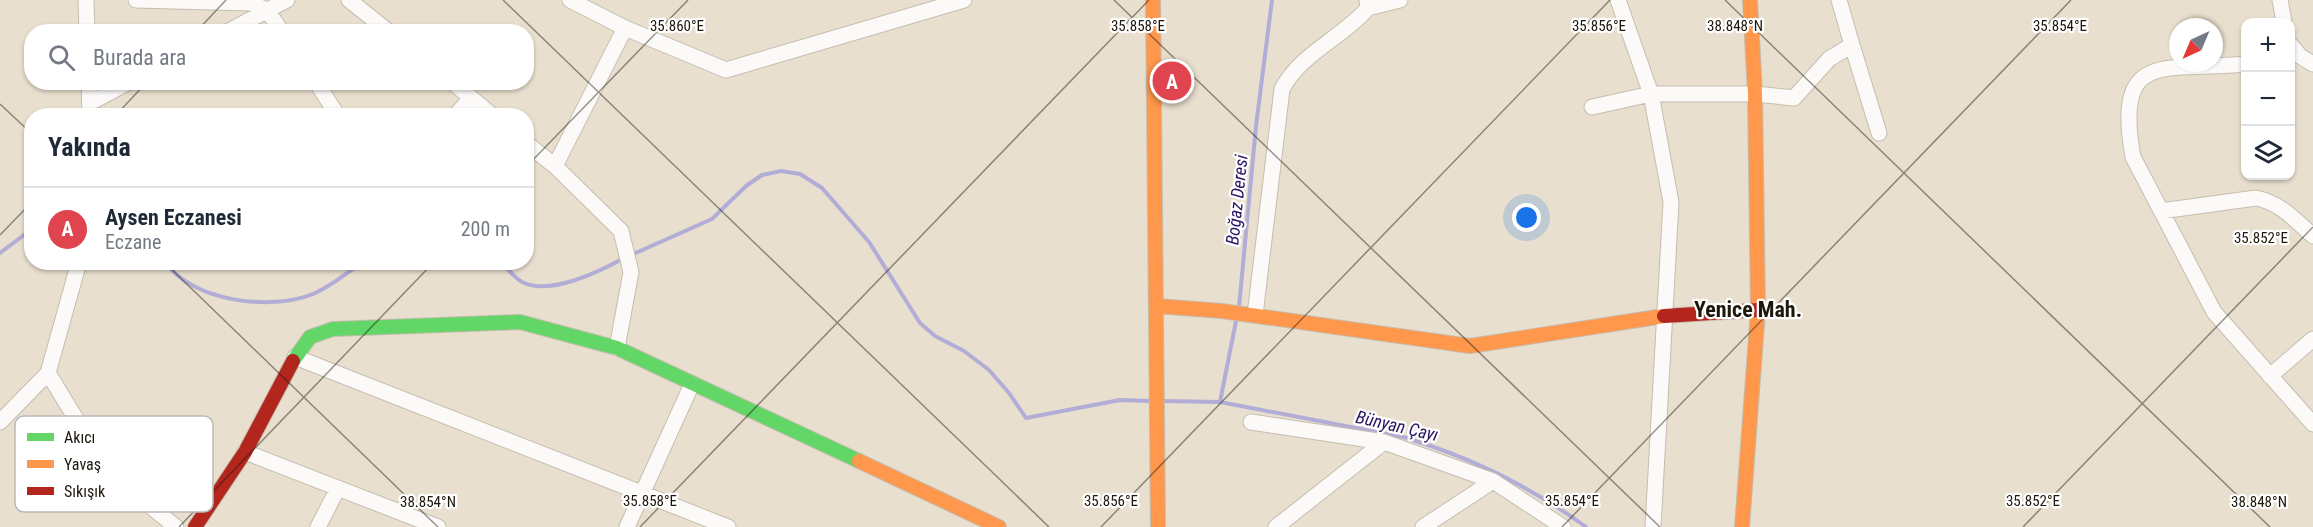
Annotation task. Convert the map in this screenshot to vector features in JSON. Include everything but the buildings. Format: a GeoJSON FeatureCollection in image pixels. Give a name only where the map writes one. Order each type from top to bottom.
{"type":"FeatureCollection","features":[{"type":"Feature","properties":{"kind":"street"},"geometry":{"type":"LineString","coordinates":[[86,0],[87,24]]}},
{"type":"Feature","properties":{"kind":"street"},"geometry":{"type":"LineString","coordinates":[[136,0],[250,3],[267,10],[277,24]]}},
{"type":"Feature","properties":{"kind":"street"},"geometry":{"type":"LineString","coordinates":[[242,24],[287,0]]}},
{"type":"Feature","properties":{"kind":"street"},"geometry":{"type":"LineString","coordinates":[[350,0],[378,24]]}},
{"type":"Feature","properties":{"kind":"street"},"geometry":{"type":"LineString","coordinates":[[570,0],[625,28],[726,70],[964,0]]}},
{"type":"Feature","properties":{"kind":"street"},"geometry":{"type":"LineString","coordinates":[[1153,0],[1158,306],[1158,527]]}},
{"type":"Feature","properties":{"kind":"street"},"geometry":{"type":"LineString","coordinates":[[1252,315],[1282,89],[1290,74],[1307,58],[1350,27],[1368,4],[1400,0]]}},
{"type":"Feature","properties":{"kind":"street"},"geometry":{"type":"LineString","coordinates":[[1618,0],[1651,94],[1671,202],[1653,527]]}},
{"type":"Feature","properties":{"kind":"street"},"geometry":{"type":"LineString","coordinates":[[1742,527],[1758,310],[1755,94],[1750,0]]}},
{"type":"Feature","properties":{"kind":"street"},"geometry":{"type":"LineString","coordinates":[[1839,0],[1880,133]]}},
{"type":"Feature","properties":{"kind":"street"},"geometry":{"type":"LineString","coordinates":[[2280,0],[2283,18]]}},
{"type":"Feature","properties":{"kind":"street"},"geometry":{"type":"LineString","coordinates":[[555,166],[625,28]]}},
{"type":"Feature","properties":{"kind":"street"},"geometry":{"type":"LineString","coordinates":[[1592,107],[1651,94],[1755,94],[1794,98],[1829,59],[1852,45]]}},
{"type":"Feature","properties":{"kind":"street"},"geometry":{"type":"LineString","coordinates":[[2295,51],[2313,64]]}},
{"type":"Feature","properties":{"kind":"street"},"geometry":{"type":"LineString","coordinates":[[2241,64],[2155,69],[2139,80],[2131,93],[2129,130],[2133,157],[2182,246],[2214,312],[2313,424]]}},
{"type":"Feature","properties":{"kind":"street"},"geometry":{"type":"LineString","coordinates":[[89,90],[90,108]]}},
{"type":"Feature","properties":{"kind":"street"},"geometry":{"type":"LineString","coordinates":[[91,108],[117,90]]}},
{"type":"Feature","properties":{"kind":"street"},"geometry":{"type":"LineString","coordinates":[[321,90],[333,108]]}},
{"type":"Feature","properties":{"kind":"street"},"geometry":{"type":"LineString","coordinates":[[462,90],[483,108]]}},
{"type":"Feature","properties":{"kind":"street"},"geometry":{"type":"LineString","coordinates":[[462,108],[471,98]]}},
{"type":"Feature","properties":{"kind":"street"},"geometry":{"type":"LineString","coordinates":[[534,149],[555,166],[621,231],[631,272],[617,348]]}},
{"type":"Feature","properties":{"kind":"street"},"geometry":{"type":"LineString","coordinates":[[2161,211],[2256,198],[2266,200],[2285,210],[2313,236]]}},
{"type":"Feature","properties":{"kind":"street"},"geometry":{"type":"LineString","coordinates":[[0,422],[48,373],[77,270]]}},
{"type":"Feature","properties":{"kind":"street"},"geometry":{"type":"LineString","coordinates":[[1158,306],[1222,311],[1470,346],[1665,316],[1758,310]]}},
{"type":"Feature","properties":{"kind":"street"},"geometry":{"type":"LineString","coordinates":[[213,500],[245,452],[295,357],[309,337],[333,329],[520,322],[617,348],[999,527]]}},
{"type":"Feature","properties":{"kind":"street"},"geometry":{"type":"LineString","coordinates":[[2270,376],[2313,339]]}},
{"type":"Feature","properties":{"kind":"street"},"geometry":{"type":"LineString","coordinates":[[295,357],[728,527]]}},
{"type":"Feature","properties":{"kind":"street"},"geometry":{"type":"LineString","coordinates":[[48,373],[74,416]]}},
{"type":"Feature","properties":{"kind":"street"},"geometry":{"type":"LineString","coordinates":[[627,527],[692,384]]}},
{"type":"Feature","properties":{"kind":"street"},"geometry":{"type":"LineString","coordinates":[[1251,422],[1384,442],[1493,481],[1563,527]]}},
{"type":"Feature","properties":{"kind":"street"},"geometry":{"type":"LineString","coordinates":[[1276,527],[1384,442]]}},
{"type":"Feature","properties":{"kind":"street"},"geometry":{"type":"LineString","coordinates":[[245,452],[438,527]]}},
{"type":"Feature","properties":{"kind":"street"},"geometry":{"type":"LineString","coordinates":[[1423,527],[1493,481]]}},
{"type":"Feature","properties":{"kind":"street"},"geometry":{"type":"LineString","coordinates":[[318,527],[338,488]]}},
{"type":"Feature","properties":{"kind":"street"},"geometry":{"type":"LineString","coordinates":[[158,512],[176,527]]}},
{"type":"Feature","properties":{"kind":"street"},"geometry":{"type":"LineString","coordinates":[[195,527],[205,512]]}},
{"type":"Feature","properties":{"kind":"waterway","name":"Boğaz Deresi"},"geometry":{"type":"LineString","coordinates":[[1239,307],[1256,126],[1272,0]]}},
{"type":"Feature","properties":{"kind":"waterway"},"geometry":{"type":"LineString","coordinates":[[631,255],[712,219],[746,186],[762,175],[781,171],[800,174],[822,188],[869,242],[920,323],[935,336],[964,351],[989,370],[1026,418],[1120,400],[1150,401]]}},
{"type":"Feature","properties":{"kind":"waterway"},"geometry":{"type":"LineString","coordinates":[[0,253],[24,235]]}},
{"type":"Feature","properties":{"kind":"waterway"},"geometry":{"type":"LineString","coordinates":[[508,270],[522,282],[533,286],[546,286],[588,275],[624,258]]}},
{"type":"Feature","properties":{"kind":"waterway"},"geometry":{"type":"LineString","coordinates":[[172,270],[194,286],[213,294],[255,302],[276,302],[313,294],[352,270]]}},
{"type":"Feature","properties":{"kind":"waterway","name":"Boğaz Deresi"},"geometry":{"type":"LineString","coordinates":[[1220,402],[1236,321]]}},
{"type":"Feature","properties":{"kind":"waterway","name":"Bünyan Çayı"},"geometry":{"type":"LineString","coordinates":[[1163,401],[1220,402],[1403,437],[1476,463],[1499,474],[1543,498],[1586,527]]}},
{"type":"Feature","properties":{"kind":"traffic: fast"},"geometry":{"type":"LineString","coordinates":[[293,361],[310,337],[333,329],[520,322],[617,348],[859,461]]}},
{"type":"Feature","properties":{"kind":"traffic: slow"},"geometry":{"type":"LineString","coordinates":[[1153,0],[1158,527]]}},
{"type":"Feature","properties":{"kind":"traffic: slow"},"geometry":{"type":"LineString","coordinates":[[1742,527],[1758,310],[1755,94],[1750,0]]}},
{"type":"Feature","properties":{"kind":"traffic: slow"},"geometry":{"type":"LineString","coordinates":[[1157,306],[1222,311],[1470,346],[1664,316]]}},
{"type":"Feature","properties":{"kind":"traffic: slow"},"geometry":{"type":"LineString","coordinates":[[859,461],[999,527]]}},
{"type":"Feature","properties":{"kind":"traffic: jam"},"geometry":{"type":"LineString","coordinates":[[1664,316],[1758,310]]}},
{"type":"Feature","properties":{"kind":"traffic: jam"},"geometry":{"type":"LineString","coordinates":[[213,500],[245,452],[293,361]]}},
{"type":"Feature","properties":{"kind":"traffic: jam"},"geometry":{"type":"LineString","coordinates":[[195,527],[205,512]]}},
{"type":"Feature","properties":{"kind":"place","name":"Aysen Eczanesi"},"geometry":{"type":"Point","coordinates":[1172,81]}},
{"type":"Feature","properties":{"kind":"district","name":"Yenice Mah."},"geometry":{"type":"Point","coordinates":[1748,309]}}]}
